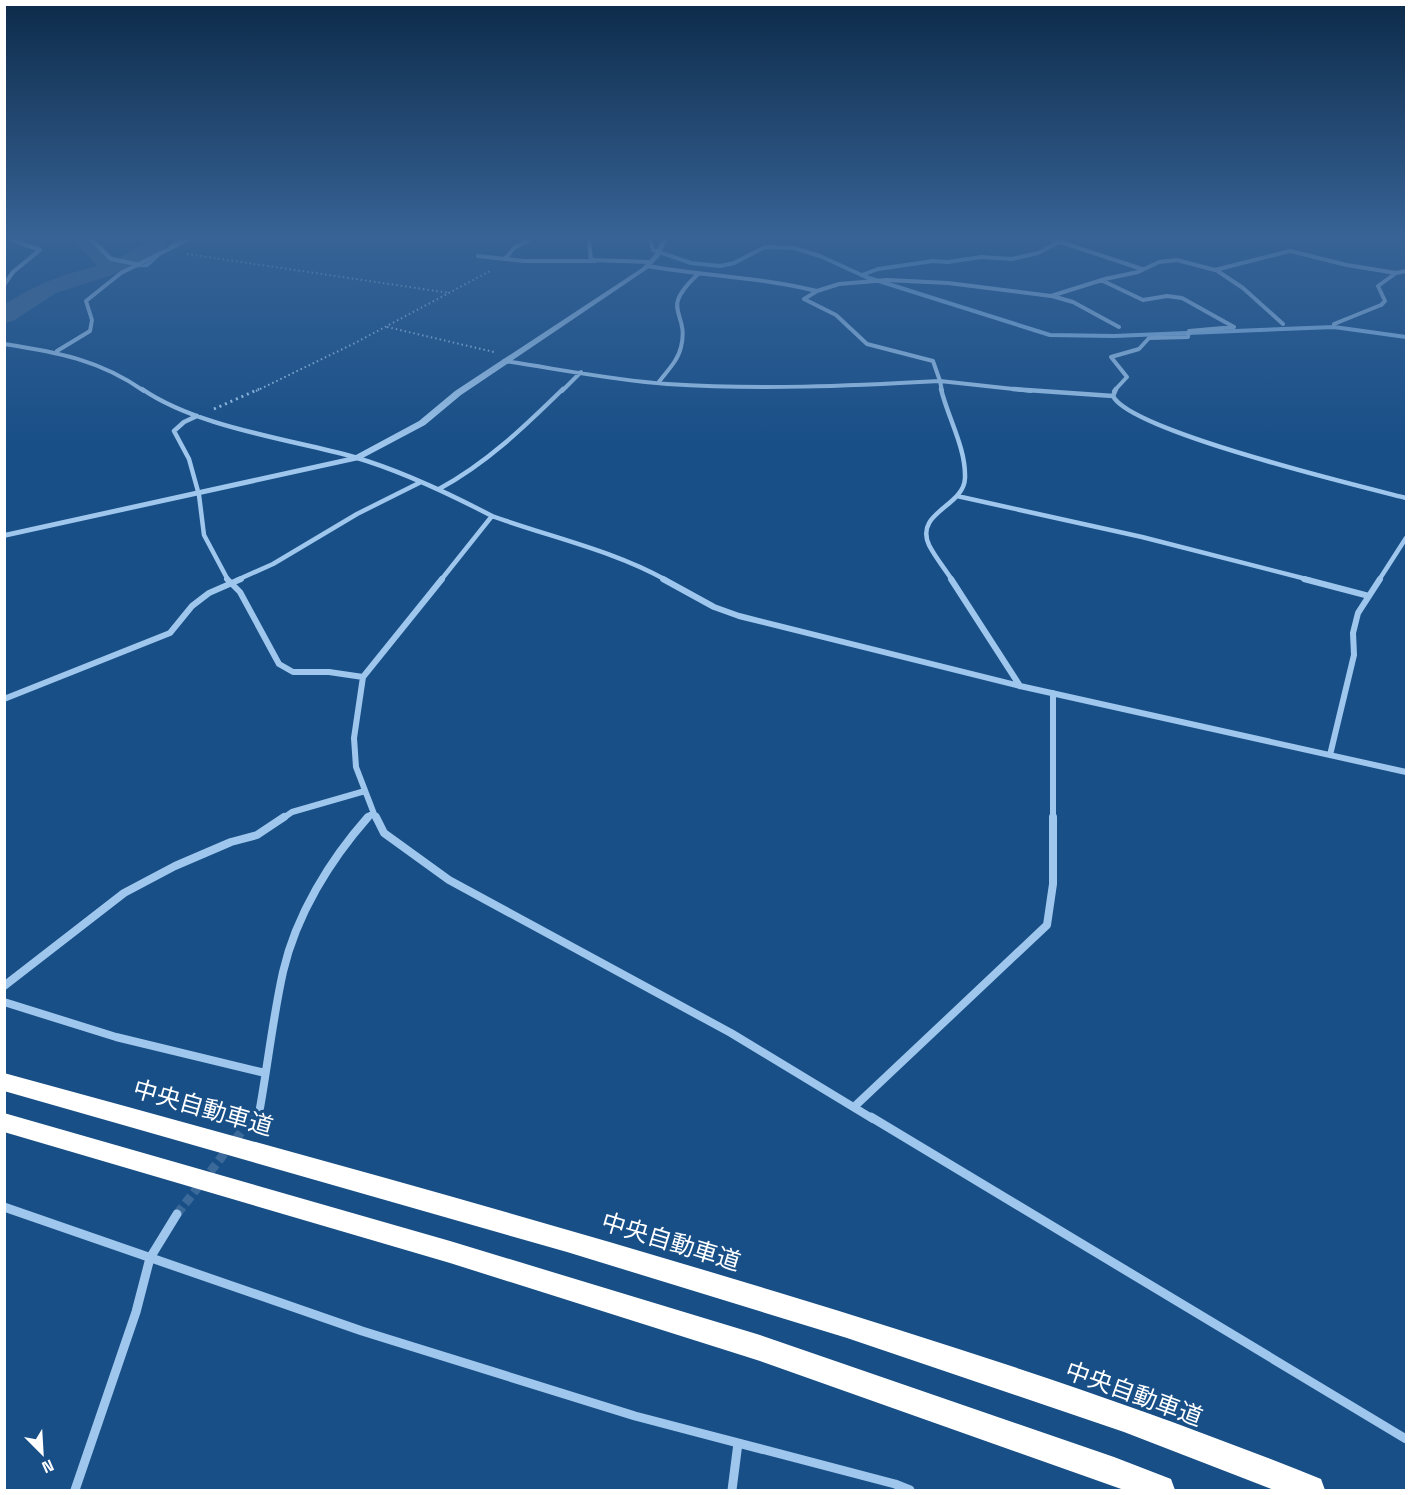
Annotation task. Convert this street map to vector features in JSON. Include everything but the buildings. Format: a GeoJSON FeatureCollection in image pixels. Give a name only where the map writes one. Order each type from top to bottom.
{"type":"FeatureCollection","features":[{"type":"Feature","properties":{"kind":"highway","name":"中央自動車道"},"geometry":{"type":"LineString","coordinates":[[4,1082],[460,1209],[772,1302],[1126,1419],[1310,1491]]}},
{"type":"Feature","properties":{"kind":"highway"},"geometry":{"type":"LineString","coordinates":[[4,1122],[450,1252],[760,1348],[1114,1472],[1160,1491]]}},
{"type":"Feature","properties":{"kind":"street"},"geometry":{"type":"LineString","coordinates":[[56,352],[90,331],[93,325],[89,309]]}},
{"type":"Feature","properties":{"kind":"street"},"geometry":{"type":"LineString","coordinates":[[4,536],[198,495],[356,458],[422,423],[458,393],[583,309]]}},
{"type":"Feature","properties":{"kind":"street"},"geometry":{"type":"LineString","coordinates":[[658,383],[677,357],[681,347],[682,322],[677,309]]}},
{"type":"Feature","properties":{"kind":"street"},"geometry":{"type":"LineString","coordinates":[[824,309],[836,315],[867,344],[933,361],[940,381],[942,398],[966,472],[965,485],[927,525],[925,535],[929,545],[1020,686]]}},
{"type":"Feature","properties":{"kind":"street"},"geometry":{"type":"LineString","coordinates":[[1087,309],[1119,327]]}},
{"type":"Feature","properties":{"kind":"street"},"geometry":{"type":"LineString","coordinates":[[1113,396],[1127,377],[1111,357],[1139,349],[1149,338],[1234,327],[1201,309]]}},
{"type":"Feature","properties":{"kind":"street"},"geometry":{"type":"LineString","coordinates":[[1266,309],[1283,324]]}},
{"type":"Feature","properties":{"kind":"street"},"geometry":{"type":"LineString","coordinates":[[1334,324],[1372,309]]}},
{"type":"Feature","properties":{"kind":"street"},"geometry":{"type":"LineString","coordinates":[[4,344],[56,352],[120,374],[161,402],[197,416],[356,458],[421,482],[492,516],[548,536],[603,551],[646,569],[714,607],[740,616],[1020,686],[1407,772]]}},
{"type":"Feature","properties":{"kind":"street"},"geometry":{"type":"LineString","coordinates":[[508,359],[623,380],[658,383],[780,387],[940,381],[1021,390],[1113,396],[1124,408],[1134,414],[1230,450],[1299,471],[1407,498]]}},
{"type":"Feature","properties":{"kind":"street"},"geometry":{"type":"LineString","coordinates":[[439,489],[468,473],[504,446],[581,372]]}},
{"type":"Feature","properties":{"kind":"street"},"geometry":{"type":"LineString","coordinates":[[197,416],[184,422],[174,431],[189,459],[198,495],[204,535],[229,583],[240,592],[279,664],[293,672],[329,672],[363,676]]}},
{"type":"Feature","properties":{"kind":"street"},"geometry":{"type":"LineString","coordinates":[[4,699],[170,633],[192,606],[229,583],[273,564],[357,514],[421,482]]}},
{"type":"Feature","properties":{"kind":"street"},"geometry":{"type":"LineString","coordinates":[[957,496],[1000,508],[1064,518],[1150,538],[1369,596]]}},
{"type":"Feature","properties":{"kind":"street"},"geometry":{"type":"LineString","coordinates":[[492,516],[363,676],[354,738],[356,767],[373,812],[384,833],[449,880],[731,1033],[1407,1439]]}},
{"type":"Feature","properties":{"kind":"street"},"geometry":{"type":"LineString","coordinates":[[1330,755],[1354,655],[1353,633],[1358,613],[1407,538]]}},
{"type":"Feature","properties":{"kind":"street"},"geometry":{"type":"LineString","coordinates":[[854,1107],[1047,925],[1053,884],[1053,693]]}},
{"type":"Feature","properties":{"kind":"street"},"geometry":{"type":"LineString","coordinates":[[4,986],[124,892],[175,866],[231,842],[257,835],[292,812],[365,791]]}},
{"type":"Feature","properties":{"kind":"street"},"geometry":{"type":"LineString","coordinates":[[260,1108],[283,971],[302,916],[345,843],[373,812]]}},
{"type":"Feature","properties":{"kind":"street"},"geometry":{"type":"LineString","coordinates":[[4,1002],[116,1037],[265,1073]]}},
{"type":"Feature","properties":{"kind":"street"},"geometry":{"type":"LineString","coordinates":[[4,1207],[385,1339],[635,1416],[895,1484],[910,1491]]}},
{"type":"Feature","properties":{"kind":"street"},"geometry":{"type":"LineString","coordinates":[[75,1491],[136,1312],[150,1258],[177,1214]]}},
{"type":"Feature","properties":{"kind":"street"},"geometry":{"type":"LineString","coordinates":[[732,1491],[738,1443]]}},
{"type":"Feature","properties":{"kind":"path"},"geometry":{"type":"LineString","coordinates":[[197,416],[253,393],[420,309]]}},
{"type":"Feature","properties":{"kind":"path"},"geometry":{"type":"LineString","coordinates":[[386,327],[448,340],[508,359]]}},
{"type":"Feature","properties":{"kind":"waterway"},"geometry":{"type":"LineString","coordinates":[[4,316],[15,309]]}},
{"type":"Feature","properties":{"kind":"waterway"},"geometry":{"type":"LineString","coordinates":[[967,309],[1050,335],[1114,336],[1334,327],[1406,337]]}},
{"type":"Feature","properties":{"kind":"tunnel"},"geometry":{"type":"LineString","coordinates":[[252,1119],[260,1108]]}},
{"type":"Feature","properties":{"kind":"tunnel"},"geometry":{"type":"LineString","coordinates":[[177,1214],[253,1117]]}}]}
